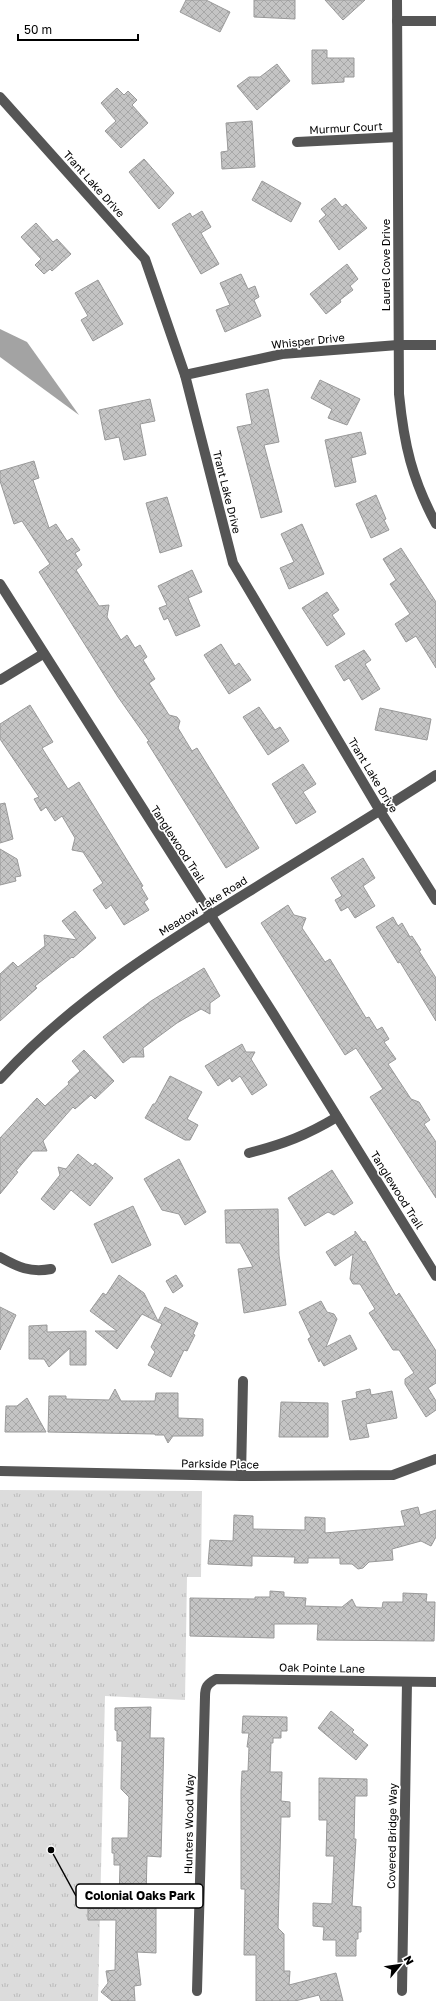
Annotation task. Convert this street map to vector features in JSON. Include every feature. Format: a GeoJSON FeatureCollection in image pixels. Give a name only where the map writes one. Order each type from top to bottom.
{"type":"FeatureCollection","features":[{"type":"Feature","properties":{"kind":"street","name":"Laurel Cove Drive"},"geometry":{"type":"LineString","coordinates":[[397,0],[399,394],[408,458],[423,500],[436,524]]}},
{"type":"Feature","properties":{"kind":"street"},"geometry":{"type":"LineString","coordinates":[[397,20],[436,21]]}},
{"type":"Feature","properties":{"kind":"street","name":"Trant Lake Drive"},"geometry":{"type":"LineString","coordinates":[[0,97],[145,259],[185,375],[232,563],[380,811],[436,900]]}},
{"type":"Feature","properties":{"kind":"street","name":"Murmur Court"},"geometry":{"type":"LineString","coordinates":[[297,142],[398,137]]}},
{"type":"Feature","properties":{"kind":"street","name":"Whisper Drive"},"geometry":{"type":"LineString","coordinates":[[185,375],[282,354],[398,345],[436,344]]}},
{"type":"Feature","properties":{"kind":"street","name":"Tanglewood Trail"},"geometry":{"type":"LineString","coordinates":[[0,584],[210,915],[436,1276]]}},
{"type":"Feature","properties":{"kind":"street"},"geometry":{"type":"LineString","coordinates":[[0,680],[43,654]]}},
{"type":"Feature","properties":{"kind":"street","name":"Meadow Lake Road"},"geometry":{"type":"LineString","coordinates":[[0,1079],[76,1007],[119,975],[210,915],[436,775]]}},
{"type":"Feature","properties":{"kind":"street"},"geometry":{"type":"LineString","coordinates":[[250,1153],[286,1143],[313,1132],[337,1117]]}},
{"type":"Feature","properties":{"kind":"street"},"geometry":{"type":"LineString","coordinates":[[0,1257],[18,1267],[28,1270],[51,1270]]}},
{"type":"Feature","properties":{"kind":"street"},"geometry":{"type":"LineString","coordinates":[[241,1476],[243,1381]]}},
{"type":"Feature","properties":{"kind":"street","name":"Parkside Place"},"geometry":{"type":"LineString","coordinates":[[0,1471],[241,1476],[393,1475],[436,1460]]}},
{"type":"Feature","properties":{"kind":"street","name":"Oak Pointe Lane"},"geometry":{"type":"LineString","coordinates":[[208,1683],[216,1679],[436,1682]]}},
{"type":"Feature","properties":{"kind":"street","name":"Covered Bridge Way"},"geometry":{"type":"LineString","coordinates":[[402,1990],[406,1682]]}},
{"type":"Feature","properties":{"kind":"street","name":"Hunters Wood Way"},"geometry":{"type":"LineString","coordinates":[[197,1991],[205,1689],[208,1683]]}},
{"type":"Feature","properties":{"kind":"green space"},"geometry":{"type":"Polygon","coordinates":[[[0,1490],[202,1491],[201,1577],[187,1577],[185,1700],[105,1696],[98,2001],[0,2001],[0,1490]]]}},
{"type":"Feature","properties":{"kind":"shaded area"},"geometry":{"type":"Polygon","coordinates":[[[0,329],[27,342],[79,415],[0,357],[0,329]]]}},
{"type":"Feature","properties":{"kind":"building"},"geometry":{"type":"Polygon","coordinates":[[[186,0],[206,0],[230,12],[220,32],[180,12],[186,0]]]}},
{"type":"Feature","properties":{"kind":"building"},"geometry":{"type":"Polygon","coordinates":[[[254,0],[295,0],[295,19],[254,17],[254,0]]]}},
{"type":"Feature","properties":{"kind":"building"},"geometry":{"type":"Polygon","coordinates":[[[325,0],[365,0],[343,20],[325,0]]]}},
{"type":"Feature","properties":{"kind":"building"},"geometry":{"type":"Polygon","coordinates":[[[312,50],[327,50],[327,58],[354,58],[354,77],[344,77],[344,82],[312,84],[312,50]]]}},
{"type":"Feature","properties":{"kind":"building"},"geometry":{"type":"Polygon","coordinates":[[[277,64],[290,81],[257,110],[237,86],[249,77],[260,77],[277,64]]]}},
{"type":"Feature","properties":{"kind":"building"},"geometry":{"type":"Polygon","coordinates":[[[117,88],[124,95],[128,91],[137,100],[132,105],[148,123],[121,148],[105,131],[116,121],[101,103],[117,88]]]}},
{"type":"Feature","properties":{"kind":"building"},"geometry":{"type":"Polygon","coordinates":[[[252,121],[255,167],[222,169],[221,152],[228,151],[226,123],[252,121]]]}},
{"type":"Feature","properties":{"kind":"building"},"geometry":{"type":"Polygon","coordinates":[[[144,159],[174,193],[159,209],[129,172],[144,159]]]}},
{"type":"Feature","properties":{"kind":"building"},"geometry":{"type":"Polygon","coordinates":[[[262,181],[301,203],[291,222],[252,200],[262,181]]]}},
{"type":"Feature","properties":{"kind":"building"},"geometry":{"type":"Polygon","coordinates":[[[335,198],[342,207],[346,204],[367,228],[339,250],[319,221],[326,215],[321,209],[335,198]]]}},
{"type":"Feature","properties":{"kind":"building"},"geometry":{"type":"Polygon","coordinates":[[[202,211],[211,227],[201,233],[219,264],[201,274],[172,224],[190,213],[192,217],[202,211]]]}},
{"type":"Feature","properties":{"kind":"building"},"geometry":{"type":"Polygon","coordinates":[[[36,223],[53,242],[57,239],[71,254],[52,271],[50,269],[44,274],[35,265],[41,259],[21,237],[36,223]]]}},
{"type":"Feature","properties":{"kind":"building"},"geometry":{"type":"Polygon","coordinates":[[[347,264],[358,279],[350,286],[353,290],[326,314],[310,294],[347,264]]]}},
{"type":"Feature","properties":{"kind":"building"},"geometry":{"type":"Polygon","coordinates":[[[241,274],[248,289],[255,286],[259,297],[254,300],[261,316],[225,332],[216,310],[230,305],[220,283],[241,274]]]}},
{"type":"Feature","properties":{"kind":"building"},"geometry":{"type":"Polygon","coordinates":[[[98,280],[123,324],[93,341],[81,320],[88,316],[75,293],[98,280]]]}},
{"type":"Feature","properties":{"kind":"building"},"geometry":{"type":"Polygon","coordinates":[[[320,380],[360,399],[347,425],[328,418],[332,409],[311,398],[320,380]]]}},
{"type":"Feature","properties":{"kind":"building"},"geometry":{"type":"Polygon","coordinates":[[[268,389],[279,442],[264,445],[282,512],[261,518],[237,427],[252,424],[246,394],[268,389]]]}},
{"type":"Feature","properties":{"kind":"building"},"geometry":{"type":"Polygon","coordinates":[[[150,399],[155,421],[140,424],[146,455],[124,460],[119,437],[105,440],[99,410],[150,399]]]}},
{"type":"Feature","properties":{"kind":"building"},"geometry":{"type":"Polygon","coordinates":[[[361,432],[366,454],[351,458],[356,482],[335,487],[325,440],[361,432]]]}},
{"type":"Feature","properties":{"kind":"building"},"geometry":{"type":"Polygon","coordinates":[[[34,461],[39,478],[33,480],[49,528],[56,524],[67,541],[72,538],[80,550],[75,553],[82,565],[76,570],[99,606],[109,605],[107,617],[121,640],[127,635],[135,648],[140,645],[147,657],[143,660],[155,679],[149,683],[169,715],[177,717],[180,721],[178,728],[192,751],[197,748],[259,848],[226,868],[147,742],[149,741],[118,697],[39,572],[50,564],[22,521],[14,524],[0,481],[0,471],[34,461]]]}},
{"type":"Feature","properties":{"kind":"building"},"geometry":{"type":"Polygon","coordinates":[[[376,495],[386,519],[384,520],[389,530],[371,538],[356,504],[376,495]]]}},
{"type":"Feature","properties":{"kind":"building"},"geometry":{"type":"Polygon","coordinates":[[[167,497],[182,546],[160,553],[146,503],[167,497]]]}},
{"type":"Feature","properties":{"kind":"building"},"geometry":{"type":"Polygon","coordinates":[[[302,524],[324,574],[289,589],[280,568],[294,562],[281,534],[302,524]]]}},
{"type":"Feature","properties":{"kind":"building"},"geometry":{"type":"Polygon","coordinates":[[[401,548],[436,602],[436,668],[416,636],[406,642],[395,624],[410,614],[390,584],[396,580],[383,559],[401,548]]]}},
{"type":"Feature","properties":{"kind":"building"},"geometry":{"type":"Polygon","coordinates":[[[192,570],[202,592],[188,598],[200,626],[176,636],[168,618],[164,620],[159,608],[167,605],[158,586],[192,570]]]}},
{"type":"Feature","properties":{"kind":"building"},"geometry":{"type":"Polygon","coordinates":[[[327,592],[339,610],[332,615],[345,634],[327,646],[302,608],[327,592]]]}},
{"type":"Feature","properties":{"kind":"building"},"geometry":{"type":"Polygon","coordinates":[[[221,644],[235,666],[239,663],[251,680],[229,694],[204,655],[221,644]]]}},
{"type":"Feature","properties":{"kind":"building"},"geometry":{"type":"Polygon","coordinates":[[[364,650],[371,660],[365,664],[380,689],[362,700],[349,678],[344,681],[335,666],[364,650]]]}},
{"type":"Feature","properties":{"kind":"building"},"geometry":{"type":"Polygon","coordinates":[[[30,705],[53,742],[42,748],[68,789],[79,782],[143,886],[141,887],[148,899],[144,902],[149,910],[124,925],[111,905],[106,909],[93,890],[103,883],[83,852],[72,850],[75,838],[62,816],[55,821],[46,807],[41,811],[34,799],[39,797],[0,739],[0,724],[30,705]]]}},
{"type":"Feature","properties":{"kind":"building"},"geometry":{"type":"Polygon","coordinates":[[[259,707],[275,730],[280,727],[289,741],[268,755],[243,717],[259,707]]]}},
{"type":"Feature","properties":{"kind":"building"},"geometry":{"type":"Polygon","coordinates":[[[380,708],[431,719],[427,740],[375,730],[380,708]]]}},
{"type":"Feature","properties":{"kind":"building"},"geometry":{"type":"Polygon","coordinates":[[[303,764],[316,784],[303,792],[316,812],[296,824],[272,784],[303,764]]]}},
{"type":"Feature","properties":{"kind":"building"},"geometry":{"type":"Polygon","coordinates":[[[5,803],[13,839],[0,843],[0,804],[5,803]]]}},
{"type":"Feature","properties":{"kind":"building"},"geometry":{"type":"Polygon","coordinates":[[[0,849],[17,859],[21,876],[15,877],[16,881],[0,885],[0,849]]]}},
{"type":"Feature","properties":{"kind":"building"},"geometry":{"type":"Polygon","coordinates":[[[363,858],[375,878],[363,886],[375,906],[355,918],[348,907],[341,911],[335,900],[342,896],[331,878],[363,858]]]}},
{"type":"Feature","properties":{"kind":"building"},"geometry":{"type":"Polygon","coordinates":[[[288,905],[294,915],[306,918],[302,928],[325,962],[330,959],[366,1018],[369,1017],[377,1030],[382,1027],[389,1039],[384,1042],[396,1059],[388,1064],[411,1099],[419,1102],[430,1120],[424,1124],[436,1142],[436,1198],[370,1097],[383,1089],[356,1048],[345,1055],[261,923],[288,905]]]}},
{"type":"Feature","properties":{"kind":"building"},"geometry":{"type":"Polygon","coordinates":[[[75,911],[96,938],[73,958],[72,957],[35,986],[37,988],[0,1021],[0,974],[13,962],[18,967],[45,946],[44,935],[77,940],[62,921],[75,911]]]}},
{"type":"Feature","properties":{"kind":"building"},"geometry":{"type":"Polygon","coordinates":[[[393,917],[398,926],[402,923],[410,937],[412,936],[421,950],[419,951],[436,978],[436,1021],[400,962],[398,963],[376,927],[393,917]]]}},
{"type":"Feature","properties":{"kind":"building"},"geometry":{"type":"Polygon","coordinates":[[[204,968],[220,996],[210,1003],[210,1014],[201,1009],[177,1023],[143,1048],[144,1057],[131,1057],[123,1063],[103,1037],[151,1001],[204,968]]]}},
{"type":"Feature","properties":{"kind":"building"},"geometry":{"type":"Polygon","coordinates":[[[242,1044],[246,1052],[255,1052],[251,1059],[267,1085],[252,1095],[240,1076],[232,1082],[230,1078],[218,1086],[205,1066],[242,1044]]]}},
{"type":"Feature","properties":{"kind":"building"},"geometry":{"type":"Polygon","coordinates":[[[84,1050],[114,1081],[95,1099],[91,1095],[75,1109],[73,1107],[43,1141],[47,1151],[33,1151],[16,1171],[18,1172],[0,1194],[0,1138],[37,1098],[45,1106],[69,1084],[68,1082],[80,1071],[72,1061],[84,1050]]]}},
{"type":"Feature","properties":{"kind":"building"},"geometry":{"type":"Polygon","coordinates":[[[170,1076],[202,1092],[187,1119],[198,1125],[190,1140],[185,1140],[145,1118],[153,1104],[155,1104],[170,1076]]]}},
{"type":"Feature","properties":{"kind":"building"},"geometry":{"type":"Polygon","coordinates":[[[78,1154],[93,1166],[95,1163],[113,1178],[90,1206],[71,1190],[54,1210],[41,1199],[60,1175],[58,1167],[66,1169],[78,1154]]]}},
{"type":"Feature","properties":{"kind":"building"},"geometry":{"type":"Polygon","coordinates":[[[179,1159],[206,1212],[185,1225],[179,1214],[162,1210],[144,1179],[179,1159]]]}},
{"type":"Feature","properties":{"kind":"building"},"geometry":{"type":"Polygon","coordinates":[[[332,1170],[353,1203],[334,1215],[328,1212],[305,1226],[288,1198],[332,1170]]]}},
{"type":"Feature","properties":{"kind":"building"},"geometry":{"type":"Polygon","coordinates":[[[133,1206],[151,1245],[112,1263],[94,1224],[133,1206]]]}},
{"type":"Feature","properties":{"kind":"building"},"geometry":{"type":"Polygon","coordinates":[[[278,1209],[279,1255],[286,1305],[244,1313],[238,1269],[253,1267],[240,1243],[226,1243],[225,1210],[278,1209]]]}},
{"type":"Feature","properties":{"kind":"building"},"geometry":{"type":"Polygon","coordinates":[[[355,1231],[363,1242],[365,1241],[396,1296],[399,1293],[436,1351],[436,1383],[428,1388],[436,1401],[436,1410],[426,1417],[405,1384],[405,1379],[414,1373],[399,1350],[393,1350],[369,1313],[375,1309],[360,1284],[353,1284],[350,1279],[353,1254],[335,1266],[326,1252],[355,1234],[355,1231]]]}},
{"type":"Feature","properties":{"kind":"building"},"geometry":{"type":"Polygon","coordinates":[[[119,1275],[144,1293],[158,1321],[165,1307],[198,1323],[193,1334],[195,1335],[187,1351],[184,1350],[171,1377],[148,1365],[155,1352],[151,1347],[162,1324],[142,1314],[117,1349],[95,1331],[117,1331],[90,1311],[103,1293],[106,1295],[119,1275]]]}},
{"type":"Feature","properties":{"kind":"building"},"geometry":{"type":"Polygon","coordinates":[[[176,1275],[183,1286],[173,1293],[166,1281],[176,1275]]]}},
{"type":"Feature","properties":{"kind":"building"},"geometry":{"type":"Polygon","coordinates":[[[321,1301],[327,1312],[334,1314],[337,1319],[326,1347],[350,1335],[357,1349],[324,1366],[320,1359],[319,1362],[308,1339],[311,1337],[299,1312],[321,1301]]]}},
{"type":"Feature","properties":{"kind":"building"},"geometry":{"type":"Polygon","coordinates":[[[0,1307],[16,1315],[0,1350],[0,1307]]]}},
{"type":"Feature","properties":{"kind":"building"},"geometry":{"type":"Polygon","coordinates":[[[47,1325],[47,1332],[86,1331],[86,1365],[70,1365],[70,1348],[49,1367],[44,1359],[29,1359],[29,1326],[47,1325]]]}},
{"type":"Feature","properties":{"kind":"building"},"geometry":{"type":"Polygon","coordinates":[[[115,1389],[121,1401],[155,1401],[156,1393],[178,1393],[178,1418],[203,1419],[203,1436],[173,1436],[168,1443],[164,1435],[155,1434],[48,1432],[49,1396],[66,1396],[66,1399],[109,1400],[115,1389]]]}},
{"type":"Feature","properties":{"kind":"building"},"geometry":{"type":"Polygon","coordinates":[[[370,1389],[371,1395],[392,1391],[397,1418],[366,1424],[369,1437],[350,1440],[342,1401],[357,1398],[356,1392],[370,1389]]]}},
{"type":"Feature","properties":{"kind":"building"},"geometry":{"type":"Polygon","coordinates":[[[27,1398],[46,1432],[5,1432],[6,1406],[17,1406],[27,1398]]]}},
{"type":"Feature","properties":{"kind":"building"},"geometry":{"type":"Polygon","coordinates":[[[281,1402],[328,1403],[328,1437],[279,1437],[281,1402]]]}},
{"type":"Feature","properties":{"kind":"building"},"geometry":{"type":"Polygon","coordinates":[[[418,1507],[420,1515],[436,1510],[436,1537],[431,1546],[421,1541],[392,1549],[393,1560],[369,1562],[363,1568],[358,1569],[352,1564],[340,1564],[340,1558],[308,1558],[308,1563],[294,1563],[295,1557],[252,1556],[252,1566],[208,1564],[210,1540],[233,1541],[234,1515],[253,1516],[253,1529],[305,1530],[305,1517],[325,1518],[325,1533],[405,1526],[401,1511],[418,1507]]]}},
{"type":"Feature","properties":{"kind":"building"},"geometry":{"type":"Polygon","coordinates":[[[270,1591],[284,1592],[284,1597],[306,1598],[305,1606],[342,1607],[352,1599],[356,1607],[382,1608],[383,1602],[403,1602],[403,1593],[427,1594],[426,1602],[435,1602],[434,1641],[317,1640],[318,1624],[274,1624],[274,1638],[190,1636],[190,1598],[255,1599],[255,1597],[270,1597],[270,1591]]]}},
{"type":"Feature","properties":{"kind":"building"},"geometry":{"type":"Polygon","coordinates":[[[151,1707],[150,1738],[164,1738],[161,1857],[147,1856],[146,1900],[156,1901],[156,1953],[137,1952],[141,1985],[134,1986],[135,2001],[112,2001],[101,1992],[108,1983],[106,1971],[115,1970],[116,1920],[88,1920],[88,1908],[116,1908],[117,1900],[119,1900],[120,1865],[114,1865],[112,1838],[128,1838],[129,1797],[121,1789],[122,1741],[117,1741],[117,1731],[115,1730],[115,1708],[151,1707]]]}},
{"type":"Feature","properties":{"kind":"building"},"geometry":{"type":"Polygon","coordinates":[[[331,1711],[354,1730],[352,1732],[368,1745],[356,1760],[318,1728],[331,1711]]]}},
{"type":"Feature","properties":{"kind":"building"},"geometry":{"type":"Polygon","coordinates":[[[243,1716],[287,1717],[287,1731],[281,1731],[281,1738],[273,1738],[273,1743],[271,1743],[270,1772],[282,1772],[281,1801],[290,1802],[290,1817],[281,1817],[278,1928],[284,1934],[284,1971],[290,1971],[289,1985],[336,1973],[343,2001],[321,2001],[319,1995],[295,2001],[256,2001],[256,1955],[244,1955],[245,1889],[241,1889],[241,1791],[242,1771],[248,1771],[249,1747],[247,1747],[249,1733],[242,1733],[243,1716]]]}},
{"type":"Feature","properties":{"kind":"building"},"geometry":{"type":"Polygon","coordinates":[[[319,1778],[367,1779],[367,1796],[355,1796],[354,1839],[356,1839],[352,1906],[361,1907],[361,1932],[358,1932],[358,1939],[356,1939],[356,1956],[336,1956],[336,1940],[323,1940],[324,1927],[313,1926],[313,1903],[332,1904],[334,1856],[326,1856],[327,1820],[319,1820],[319,1778]]]}},
{"type":"Feature","properties":{"kind":"place","name":"Colonial Oaks Park"},"geometry":{"type":"Point","coordinates":[51,1850]}}]}
